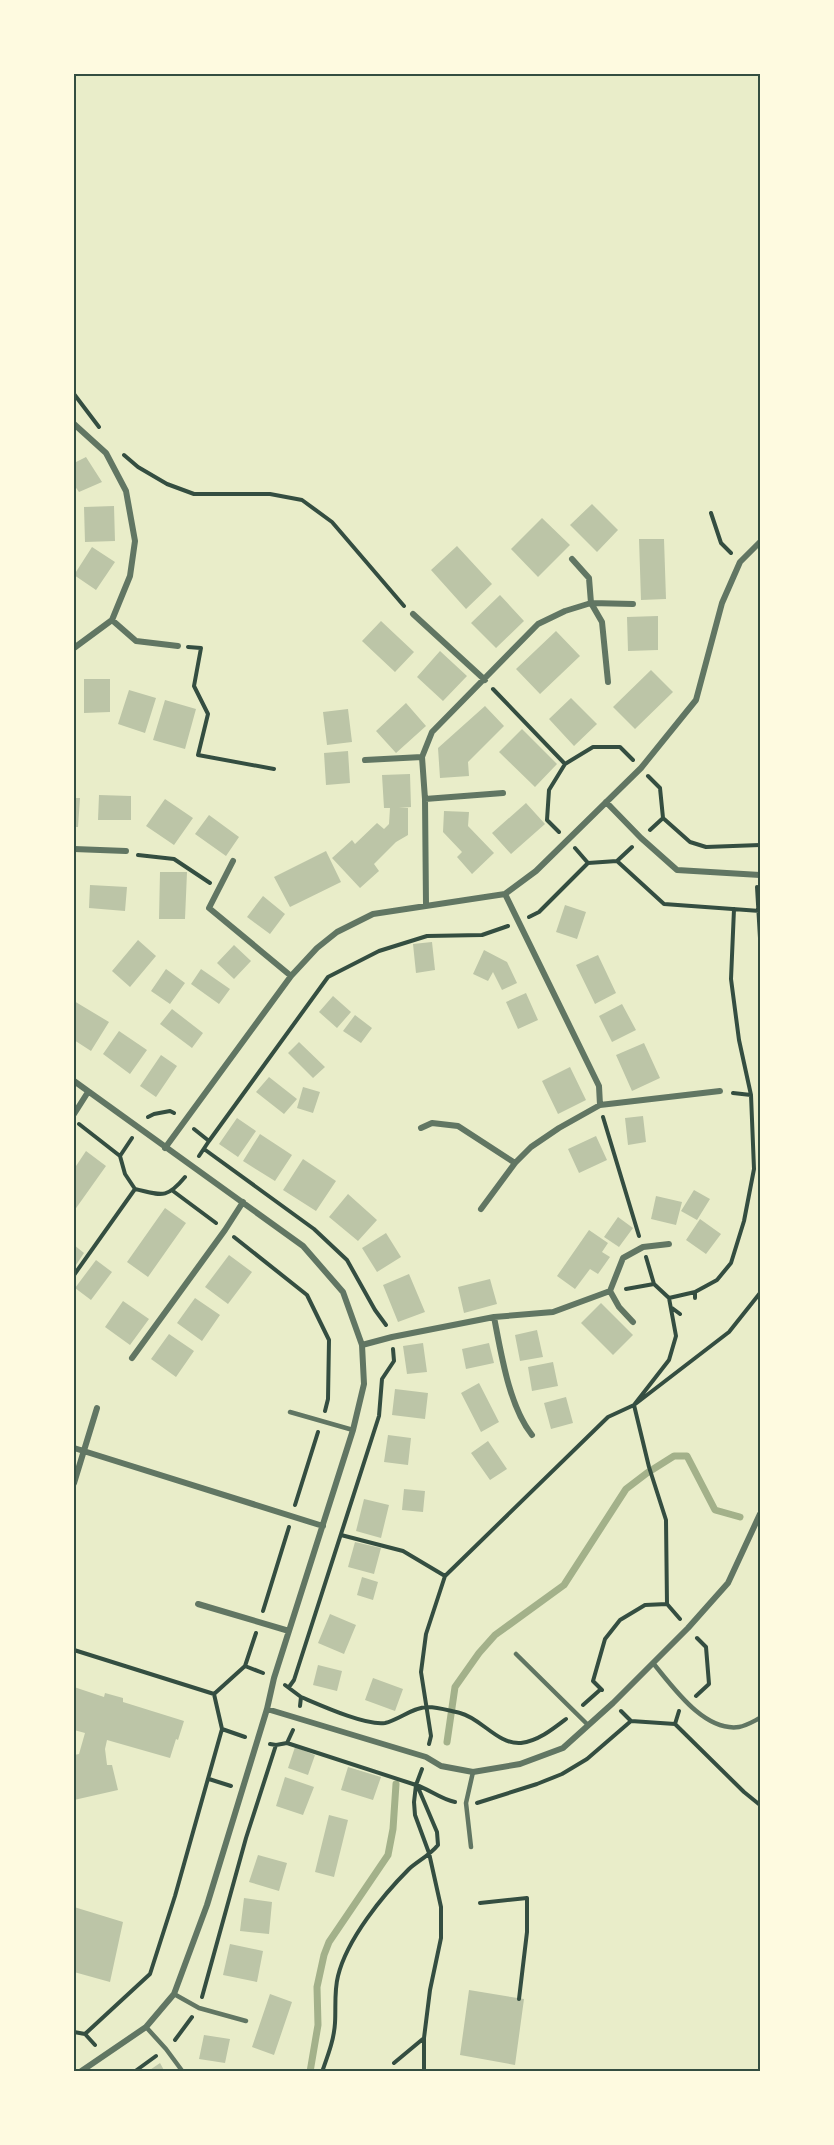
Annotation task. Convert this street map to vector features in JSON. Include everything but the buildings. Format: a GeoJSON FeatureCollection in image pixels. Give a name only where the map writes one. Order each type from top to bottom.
{"type":"FeatureCollection","features":[{"type":"Feature","properties":{"kind":"street"},"geometry":{"type":"LineString","coordinates":[[74,424],[106,453],[126,491],[135,541],[130,576],[112,620],[74,648]]}},
{"type":"Feature","properties":{"kind":"street"},"geometry":{"type":"LineString","coordinates":[[165,1148],[291,976],[317,948],[337,932],[374,914],[506,894],[536,872],[641,768],[696,700],[722,603],[740,562],[760,542]]}},
{"type":"Feature","properties":{"kind":"street"},"geometry":{"type":"LineString","coordinates":[[572,559],[589,578],[591,603],[602,622],[608,682]]}},
{"type":"Feature","properties":{"kind":"street"},"geometry":{"type":"LineString","coordinates":[[426,905],[425,799],[422,757],[432,732],[538,624],[565,611],[591,603],[633,604]]}},
{"type":"Feature","properties":{"kind":"street"},"geometry":{"type":"LineString","coordinates":[[413,614],[485,680]]}},
{"type":"Feature","properties":{"kind":"street"},"geometry":{"type":"LineString","coordinates":[[112,620],[136,642],[178,646]]}},
{"type":"Feature","properties":{"kind":"street"},"geometry":{"type":"LineString","coordinates":[[365,760],[422,757]]}},
{"type":"Feature","properties":{"kind":"street"},"geometry":{"type":"LineString","coordinates":[[425,799],[503,793]]}},
{"type":"Feature","properties":{"kind":"street"},"geometry":{"type":"LineString","coordinates":[[606,802],[677,870],[759,875]]}},
{"type":"Feature","properties":{"kind":"street"},"geometry":{"type":"LineString","coordinates":[[74,849],[126,851]]}},
{"type":"Feature","properties":{"kind":"street"},"geometry":{"type":"LineString","coordinates":[[232,861],[209,908],[291,976]]}},
{"type":"Feature","properties":{"kind":"street"},"geometry":{"type":"LineString","coordinates":[[506,894],[599,1086],[600,1105]]}},
{"type":"Feature","properties":{"kind":"street"},"geometry":{"type":"LineString","coordinates":[[74,1081],[303,1246],[343,1292],[362,1345],[364,1384],[353,1430],[274,1678],[267,1709],[207,1905],[174,1994],[146,2027],[80,2072]]}},
{"type":"Feature","properties":{"kind":"street"},"geometry":{"type":"LineString","coordinates":[[481,1209],[515,1162],[531,1147],[600,1105],[720,1091]]}},
{"type":"Feature","properties":{"kind":"street"},"geometry":{"type":"LineString","coordinates":[[74,1114],[88,1092]]}},
{"type":"Feature","properties":{"kind":"street"},"geometry":{"type":"LineString","coordinates":[[421,1128],[432,1123],[459,1126],[515,1162]]}},
{"type":"Feature","properties":{"kind":"street"},"geometry":{"type":"LineString","coordinates":[[132,1358],[243,1202]]}},
{"type":"Feature","properties":{"kind":"street"},"geometry":{"type":"LineString","coordinates":[[362,1345],[494,1317],[553,1312],[610,1291],[623,1258],[643,1247],[669,1244]]}},
{"type":"Feature","properties":{"kind":"street"},"geometry":{"type":"LineString","coordinates":[[610,1291],[619,1307],[633,1322]]}},
{"type":"Feature","properties":{"kind":"street"},"geometry":{"type":"LineString","coordinates":[[494,1317],[504,1367],[523,1424],[532,1435]]}},
{"type":"Feature","properties":{"kind":"street"},"geometry":{"type":"LineString","coordinates":[[74,1483],[97,1408]]}},
{"type":"Feature","properties":{"kind":"street"},"geometry":{"type":"LineString","coordinates":[[74,1448],[323,1526]]}},
{"type":"Feature","properties":{"kind":"street"},"geometry":{"type":"LineString","coordinates":[[267,1709],[426,1756],[441,1766],[473,1772],[520,1764],[563,1748],[688,1628],[728,1583],[760,1514]]}},
{"type":"Feature","properties":{"kind":"street"},"geometry":{"type":"LineString","coordinates":[[198,1604],[289,1631]]}},
{"type":"Feature","properties":{"kind":"lane"},"geometry":{"type":"LineString","coordinates":[[290,1412],[353,1430]]}},
{"type":"Feature","properties":{"kind":"lane"},"geometry":{"type":"LineString","coordinates":[[516,1654],[588,1725]]}},
{"type":"Feature","properties":{"kind":"lane"},"geometry":{"type":"LineString","coordinates":[[653,1663],[696,1711],[722,1727],[740,1727],[760,1718]]}},
{"type":"Feature","properties":{"kind":"lane"},"geometry":{"type":"LineString","coordinates":[[471,1847],[466,1803],[473,1772]]}},
{"type":"Feature","properties":{"kind":"lane"},"geometry":{"type":"LineString","coordinates":[[174,1994],[199,2008],[246,2021]]}},
{"type":"Feature","properties":{"kind":"lane"},"geometry":{"type":"LineString","coordinates":[[146,2027],[183,2072]]}},
{"type":"Feature","properties":{"kind":"path"},"geometry":{"type":"LineString","coordinates":[[74,394],[103,431]]}},
{"type":"Feature","properties":{"kind":"path"},"geometry":{"type":"LineString","coordinates":[[117,449],[138,467],[194,494],[270,494],[302,500],[332,522],[413,614]]}},
{"type":"Feature","properties":{"kind":"path"},"geometry":{"type":"LineString","coordinates":[[711,513],[721,543],[740,562]]}},
{"type":"Feature","properties":{"kind":"path"},"geometry":{"type":"LineString","coordinates":[[178,646],[201,648],[194,686],[208,714],[198,755],[274,769]]}},
{"type":"Feature","properties":{"kind":"path"},"geometry":{"type":"LineString","coordinates":[[485,680],[565,764]]}},
{"type":"Feature","properties":{"kind":"path"},"geometry":{"type":"LineString","coordinates":[[663,818],[690,842],[706,848],[760,845]]}},
{"type":"Feature","properties":{"kind":"path"},"geometry":{"type":"LineString","coordinates":[[126,851],[138,855],[174,859],[219,888]]}},
{"type":"Feature","properties":{"kind":"path"},"geometry":{"type":"LineString","coordinates":[[588,863],[617,861],[664,904],[759,911]]}},
{"type":"Feature","properties":{"kind":"path"},"geometry":{"type":"LineString","coordinates":[[759,875],[760,938]]}},
{"type":"Feature","properties":{"kind":"path"},"geometry":{"type":"LineString","coordinates":[[669,1298],[695,1292],[717,1280],[731,1263],[744,1221],[754,1169],[751,1095],[739,1040],[731,979],[734,909]]}},
{"type":"Feature","properties":{"kind":"path"},"geometry":{"type":"LineString","coordinates":[[600,1105],[654,1284],[669,1298],[676,1336],[669,1360],[634,1405]]}},
{"type":"Feature","properties":{"kind":"path"},"geometry":{"type":"LineString","coordinates":[[74,1120],[120,1156],[125,1173],[135,1189],[160,1195],[173,1191],[193,1167],[209,1141],[170,1111],[146,1118],[120,1156]]}},
{"type":"Feature","properties":{"kind":"path"},"geometry":{"type":"LineString","coordinates":[[204,1149],[314,1229],[347,1260],[392,1337],[394,1361],[382,1379],[378,1416],[294,1680],[289,1687]]}},
{"type":"Feature","properties":{"kind":"path"},"geometry":{"type":"LineString","coordinates":[[74,1275],[135,1189]]}},
{"type":"Feature","properties":{"kind":"path"},"geometry":{"type":"LineString","coordinates":[[610,1291],[654,1284]]}},
{"type":"Feature","properties":{"kind":"path"},"geometry":{"type":"LineString","coordinates":[[695,1292],[695,1298]]}},
{"type":"Feature","properties":{"kind":"path"},"geometry":{"type":"LineString","coordinates":[[424,2072],[424,2038],[430,1989],[441,1938],[441,1907],[429,1853],[415,1815],[414,1802],[416,1785],[431,1736],[421,1672],[426,1634],[445,1576],[608,1417],[634,1405],[729,1332],[760,1293]]}},
{"type":"Feature","properties":{"kind":"path"},"geometry":{"type":"LineString","coordinates":[[672,1308],[680,1314]]}},
{"type":"Feature","properties":{"kind":"path"},"geometry":{"type":"LineString","coordinates":[[634,1405],[649,1467],[666,1520],[668,1604]]}},
{"type":"Feature","properties":{"kind":"path"},"geometry":{"type":"LineString","coordinates":[[341,1535],[403,1551],[445,1576]]}},
{"type":"Feature","properties":{"kind":"path"},"geometry":{"type":"LineString","coordinates":[[74,1650],[214,1694]]}},
{"type":"Feature","properties":{"kind":"path"},"geometry":{"type":"LineString","coordinates":[[301,1697],[366,1721],[383,1724],[427,1707],[457,1713],[471,1716],[504,1739],[520,1743],[536,1739],[551,1730],[601,1689]]}},
{"type":"Feature","properties":{"kind":"path"},"geometry":{"type":"LineString","coordinates":[[416,1785],[428,1789],[442,1799],[466,1803],[482,1802],[562,1774],[587,1759],[631,1721],[675,1724],[760,1805]]}},
{"type":"Feature","properties":{"kind":"path"},"geometry":{"type":"LineString","coordinates":[[85,2034],[150,1974],[222,1729]]}},
{"type":"Feature","properties":{"kind":"path"},"geometry":{"type":"LineString","coordinates":[[134,2072],[166,2049],[178,2037],[199,2008],[246,1838],[276,1745]]}},
{"type":"Feature","properties":{"kind":"path"},"geometry":{"type":"LineString","coordinates":[[209,1779],[231,1786]]}},
{"type":"Feature","properties":{"kind":"path"},"geometry":{"type":"LineString","coordinates":[[322,2072],[332,2044],[337,1978],[345,1957],[359,1932],[395,1883],[438,1845],[437,1832],[416,1785]]}},
{"type":"Feature","properties":{"kind":"path"},"geometry":{"type":"LineString","coordinates":[[480,1903],[527,1898],[527,1932],[519,1999]]}},
{"type":"Feature","properties":{"kind":"path"},"geometry":{"type":"LineString","coordinates":[[74,2032],[85,2034],[104,2055]]}},
{"type":"Feature","properties":{"kind":"path"},"geometry":{"type":"LineString","coordinates":[[394,2063],[424,2038]]}},
{"type":"Feature","properties":{"kind":"waterway"},"geometry":{"type":"LineString","coordinates":[[447,1742],[455,1687],[479,1653],[495,1635],[564,1585],[626,1489],[674,1456],[687,1456],[715,1510],[740,1517]]}},
{"type":"Feature","properties":{"kind":"waterway"},"geometry":{"type":"LineString","coordinates":[[310,2072],[318,2025],[317,1987],[324,1955],[329,1942],[388,1855],[393,1829],[396,1784]]}}]}
